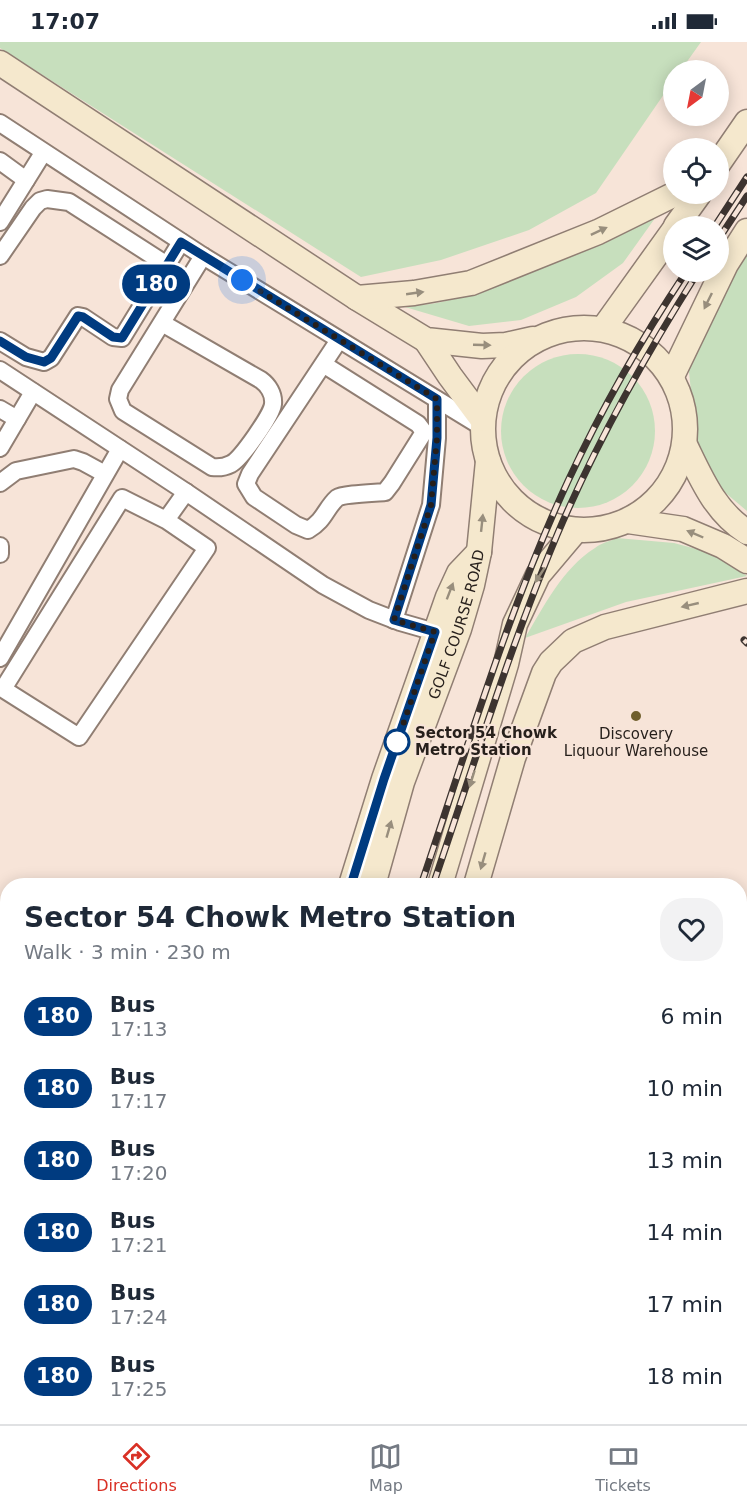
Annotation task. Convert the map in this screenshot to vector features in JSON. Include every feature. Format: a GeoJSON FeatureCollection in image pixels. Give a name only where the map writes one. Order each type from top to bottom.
{"type":"FeatureCollection","features":[{"type":"Feature","properties":{"kind":"main road"},"geometry":{"type":"LineString","coordinates":[[0,63],[357,298],[426,340],[482,423]]}},
{"type":"Feature","properties":{"kind":"main road"},"geometry":{"type":"LineString","coordinates":[[729,148],[747,122]]}},
{"type":"Feature","properties":{"kind":"main road"},"geometry":{"type":"LineString","coordinates":[[357,298],[414,294],[471,283],[598,232],[663,200]]}},
{"type":"Feature","properties":{"kind":"main road"},"geometry":{"type":"LineString","coordinates":[[672,376],[726,264],[747,231]]}},
{"type":"Feature","properties":{"kind":"main road"},"geometry":{"type":"LineString","coordinates":[[603,328],[663,245]]}},
{"type":"Feature","properties":{"kind":"main road"},"geometry":{"type":"LineString","coordinates":[[426,340],[506,345],[570,328],[603,328],[630,338],[654,354],[672,376],[685,410],[685,445],[678,469],[666,490],[649,508],[628,521],[603,529],[576,530],[548,523],[522,509],[501,487],[488,461],[482,423],[490,390],[501,369],[518,351],[538,338]]}},
{"type":"Feature","properties":{"kind":"main road"},"geometry":{"type":"LineString","coordinates":[[685,445],[708,493],[737,526],[747,532]]}},
{"type":"Feature","properties":{"kind":"main road","name":"GOLF COURSE ROAD"},"geometry":{"type":"LineString","coordinates":[[375,878],[402,782],[459,628],[472,585],[479,552],[488,461]]}},
{"type":"Feature","properties":{"kind":"main road"},"geometry":{"type":"LineString","coordinates":[[628,521],[682,529],[723,546],[747,561]]}},
{"type":"Feature","properties":{"kind":"main road"},"geometry":{"type":"LineString","coordinates":[[442,878],[498,692],[515,624],[538,575],[576,530]]}},
{"type":"Feature","properties":{"kind":"main road"},"geometry":{"type":"LineString","coordinates":[[353,878],[384,779],[454,580],[479,552]]}},
{"type":"Feature","properties":{"kind":"main road"},"geometry":{"type":"LineString","coordinates":[[478,878],[513,759],[544,673],[551,662],[573,641],[605,627],[747,591]]}},
{"type":"Feature","properties":{"kind":"main road"},"geometry":{"type":"LineString","coordinates":[[498,692],[533,705]]}},
{"type":"Feature","properties":{"kind":"street"},"geometry":{"type":"LineString","coordinates":[[0,123],[203,256],[437,399],[482,423]]}},
{"type":"Feature","properties":{"kind":"street"},"geometry":{"type":"LineString","coordinates":[[0,222],[43,153]]}},
{"type":"Feature","properties":{"kind":"street"},"geometry":{"type":"LineString","coordinates":[[0,161],[26,180]]}},
{"type":"Feature","properties":{"kind":"street"},"geometry":{"type":"LineString","coordinates":[[0,256],[33,208],[47,198],[69,202],[167,265]]}},
{"type":"Feature","properties":{"kind":"street"},"geometry":{"type":"LineString","coordinates":[[0,341],[26,357],[44,362],[51,358],[78,316],[113,337],[122,338],[181,242]]}},
{"type":"Feature","properties":{"kind":"street"},"geometry":{"type":"LineString","coordinates":[[162,323],[261,380],[270,389],[273,404],[271,412],[241,456],[230,465],[220,468],[212,467],[123,411],[118,399],[120,390],[203,256]]}},
{"type":"Feature","properties":{"kind":"street"},"geometry":{"type":"LineString","coordinates":[[323,364],[418,424],[424,432],[385,492],[344,495],[337,498],[319,524],[308,530],[296,525],[254,497],[246,484],[250,474],[323,364],[339,340]]}},
{"type":"Feature","properties":{"kind":"street"},"geometry":{"type":"LineString","coordinates":[[0,370],[323,585],[369,610],[435,632]]}},
{"type":"Feature","properties":{"kind":"street"},"geometry":{"type":"LineString","coordinates":[[0,448],[33,392]]}},
{"type":"Feature","properties":{"kind":"street"},"geometry":{"type":"LineString","coordinates":[[394,620],[431,505],[437,438],[437,399]]}},
{"type":"Feature","properties":{"kind":"street"},"geometry":{"type":"LineString","coordinates":[[0,409],[17,419]]}},
{"type":"Feature","properties":{"kind":"street"},"geometry":{"type":"LineString","coordinates":[[0,658],[120,449]]}},
{"type":"Feature","properties":{"kind":"street"},"geometry":{"type":"LineString","coordinates":[[0,483],[16,471],[74,459],[105,474]]}},
{"type":"Feature","properties":{"kind":"street"},"geometry":{"type":"LineString","coordinates":[[166,520],[186,492]]}},
{"type":"Feature","properties":{"kind":"street"},"geometry":{"type":"LineString","coordinates":[[122,498],[166,520],[207,548],[79,737],[3,689],[122,498]]}},
{"type":"Feature","properties":{"kind":"street"},"geometry":{"type":"LineString","coordinates":[[0,546],[0,554]]}},
{"type":"Feature","properties":{"kind":"green space"},"geometry":{"type":"Polygon","coordinates":[[[0,42],[701,42],[688,60],[663,60],[663,96],[596,193],[529,230],[441,260],[361,277],[0,48],[0,42]]]}},
{"type":"Feature","properties":{"kind":"green space"},"geometry":{"type":"Polygon","coordinates":[[[658,214],[623,263],[576,297],[521,320],[469,326],[405,307],[445,301],[504,283],[556,262],[658,214]]]}},
{"type":"Feature","properties":{"kind":"green space"},"geometry":{"type":"Polygon","coordinates":[[[747,246],[747,511],[709,479],[697,447],[688,363],[747,246]]]}},
{"type":"Feature","properties":{"kind":"green space"},"geometry":{"type":"Polygon","coordinates":[[[578,354],[607,360],[621,367],[632,377],[642,388],[649,402],[655,431],[649,460],[642,474],[632,485],[621,495],[607,502],[578,508],[549,502],[535,495],[524,485],[514,474],[507,460],[501,431],[507,402],[514,388],[524,377],[535,367],[549,360],[578,354]]]}},
{"type":"Feature","properties":{"kind":"green space"},"geometry":{"type":"Polygon","coordinates":[[[617,538],[674,543],[715,554],[747,576],[626,602],[525,638],[563,577],[573,566],[597,546],[617,538]]]}},
{"type":"Feature","properties":{"kind":"railway"},"geometry":{"type":"LineString","coordinates":[[722,216],[747,177]]}},
{"type":"Feature","properties":{"kind":"railway"},"geometry":{"type":"LineString","coordinates":[[729,223],[747,196]]}},
{"type":"Feature","properties":{"kind":"railway"},"geometry":{"type":"LineString","coordinates":[[423,878],[489,681],[546,530],[609,400],[638,348],[680,282]]}},
{"type":"Feature","properties":{"kind":"railway"},"geometry":{"type":"LineString","coordinates":[[435,878],[507,665],[557,535],[622,400],[692,282]]}},
{"type":"Feature","properties":{"kind":"railway"},"geometry":{"type":"LineString","coordinates":[[744,640],[747,643]]}},
{"type":"Feature","properties":{"kind":"bus line","name":"180"},"geometry":{"type":"LineString","coordinates":[[0,341],[26,357],[44,362],[51,358],[78,316],[113,337],[122,338],[181,242],[437,399],[437,438],[431,505],[394,620],[435,632],[384,779],[353,878]]}},
{"type":"Feature","properties":{"kind":"place","name":"Discovery Liquour Warehouse"},"geometry":{"type":"Point","coordinates":[636,716]}},
{"type":"Feature","properties":{"kind":"place","name":"Sector 54 Chowk Metro Station"},"geometry":{"type":"Point","coordinates":[397,742]}},
{"type":"Feature","properties":{"kind":"route"},"geometry":{"type":"LineString","coordinates":[[242,280],[437,399],[437,438],[431,505],[394,620],[435,632],[397,742]]}}]}
